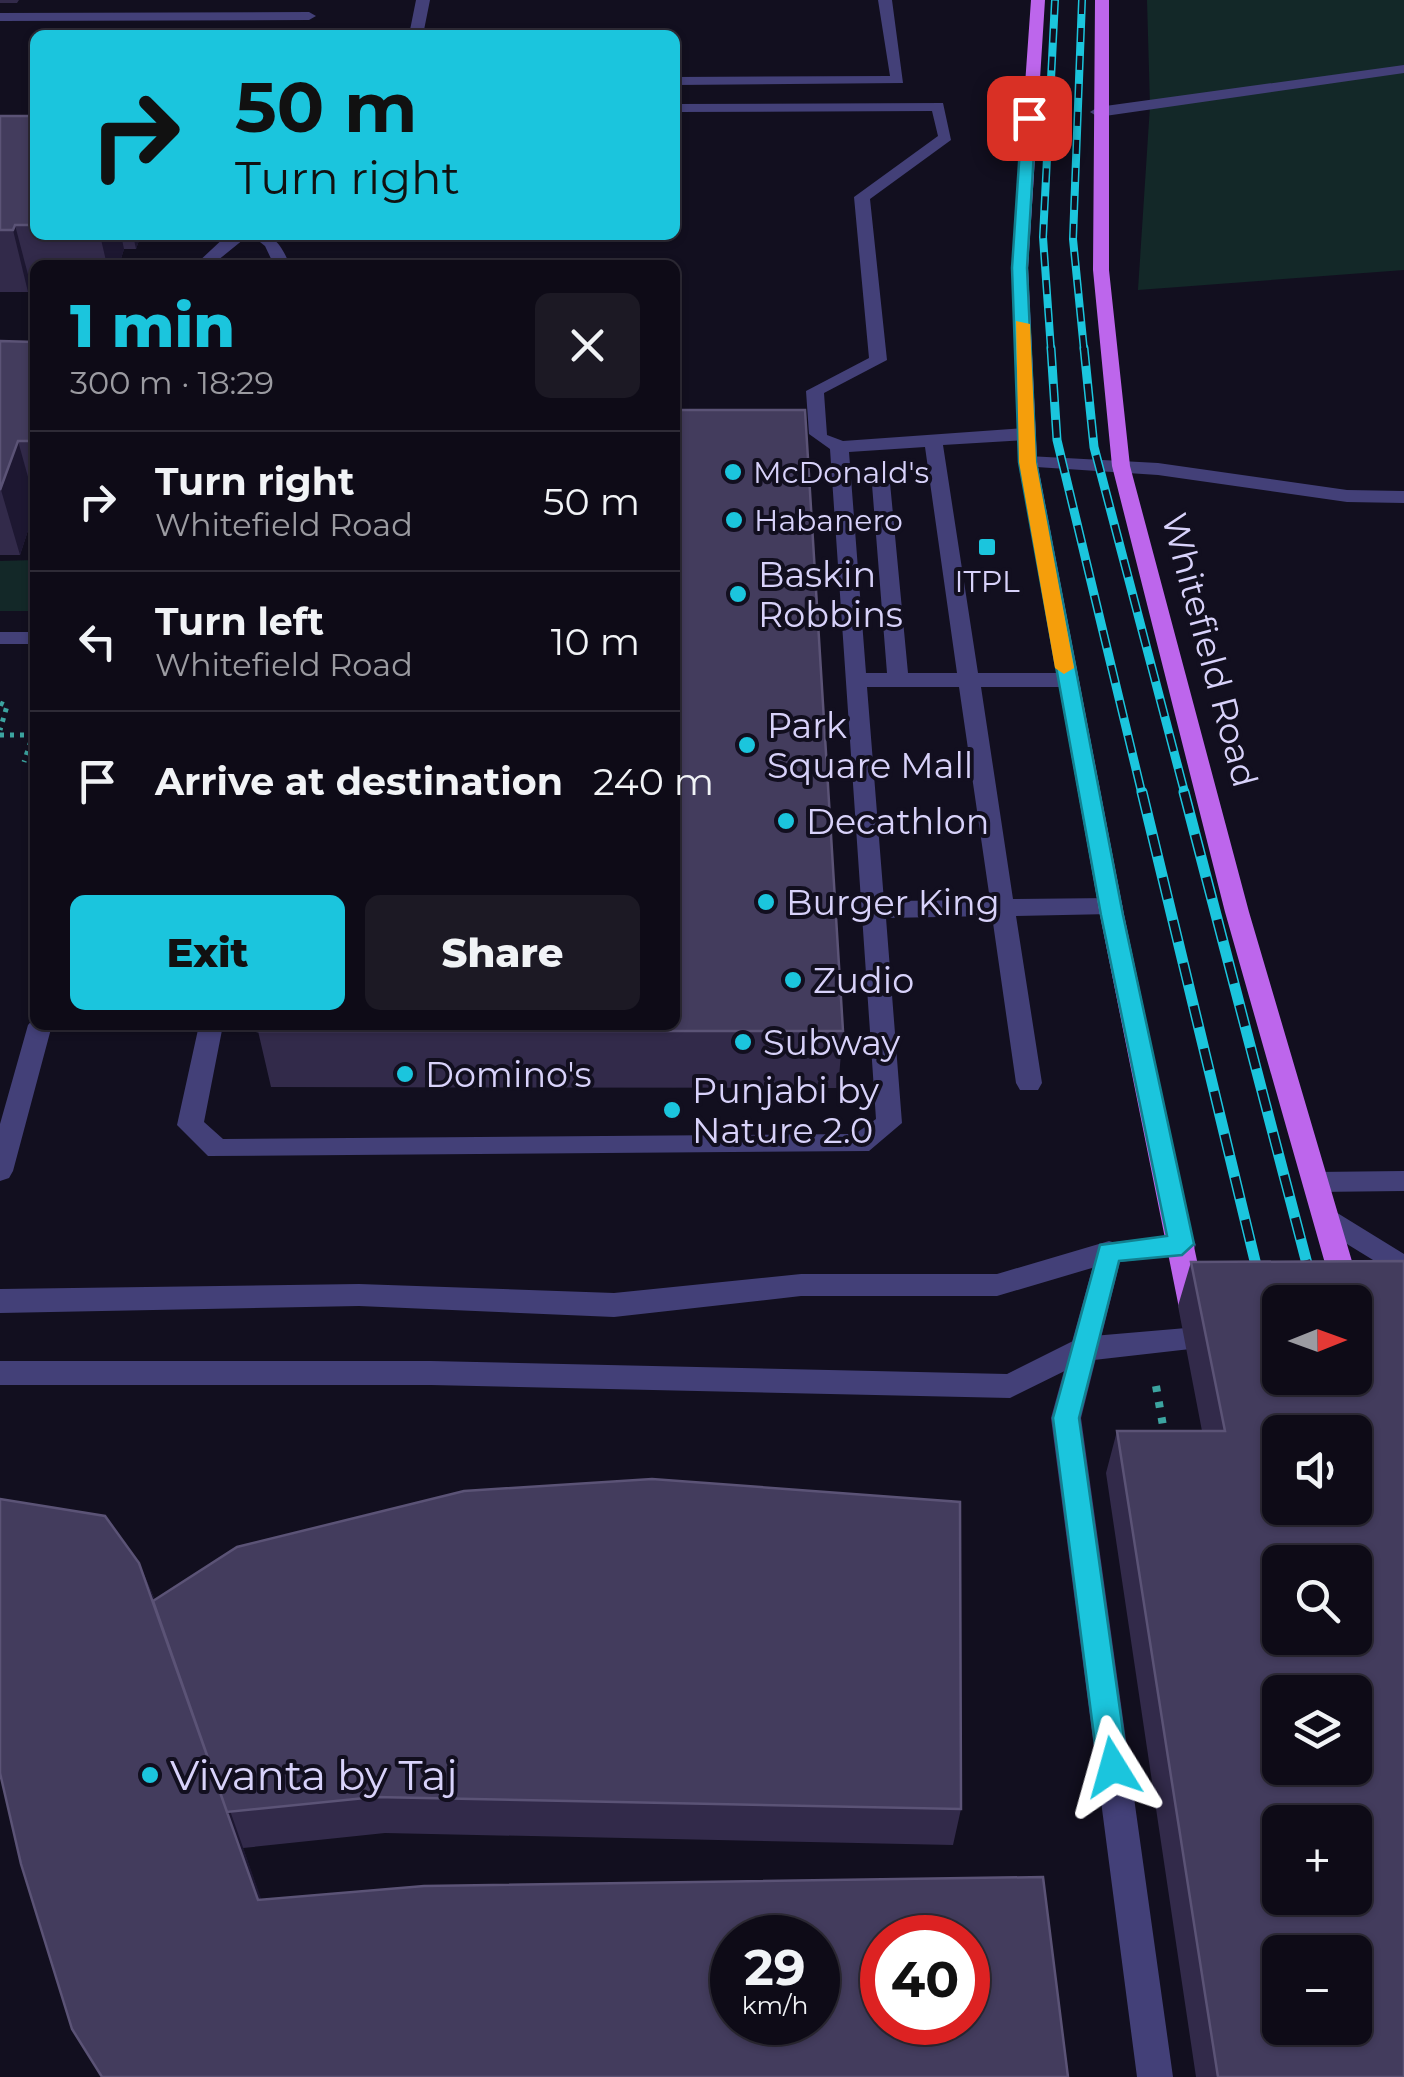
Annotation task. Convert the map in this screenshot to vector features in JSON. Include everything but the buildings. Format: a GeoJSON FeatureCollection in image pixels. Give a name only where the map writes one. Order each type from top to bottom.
{"type":"FeatureCollection","features":[{"type":"Feature","properties":{"kind":"main road"},"geometry":{"type":"LineString","coordinates":[[1038,0],[1020,268],[1028,462],[1066,680],[1200,1349]]}},
{"type":"Feature","properties":{"kind":"main road","name":"Whitefield Road"},"geometry":{"type":"LineString","coordinates":[[1102,0],[1098,112],[1100,270],[1121,466],[1237,912],[1345,1285]]}},
{"type":"Feature","properties":{"kind":"street"},"geometry":{"type":"LineString","coordinates":[[417,30],[423,0]]}},
{"type":"Feature","properties":{"kind":"street"},"geometry":{"type":"LineString","coordinates":[[680,81],[898,80],[885,0]]}},
{"type":"Feature","properties":{"kind":"street"},"geometry":{"type":"LineString","coordinates":[[0,17],[311,8]]}},
{"type":"Feature","properties":{"kind":"street"},"geometry":{"type":"LineString","coordinates":[[1098,112],[1404,68]]}},
{"type":"Feature","properties":{"kind":"street"},"geometry":{"type":"LineString","coordinates":[[680,108],[938,106],[946,137],[862,197],[878,360],[816,391],[811,434],[839,447],[1026,434]]}},
{"type":"Feature","properties":{"kind":"street"},"geometry":{"type":"LineString","coordinates":[[208,260],[229,240]]}},
{"type":"Feature","properties":{"kind":"street"},"geometry":{"type":"LineString","coordinates":[[933,439],[972,680],[1029,1083]]}},
{"type":"Feature","properties":{"kind":"street"},"geometry":{"type":"LineString","coordinates":[[209,1030],[190,1126],[217,1149],[860,1144],[889,1123],[870,910],[839,447]]}},
{"type":"Feature","properties":{"kind":"street"},"geometry":{"type":"LineString","coordinates":[[1028,462],[1121,466],[1347,496],[1404,496]]}},
{"type":"Feature","properties":{"kind":"street"},"geometry":{"type":"LineString","coordinates":[[880,472],[898,680]]}},
{"type":"Feature","properties":{"kind":"street"},"geometry":{"type":"LineString","coordinates":[[0,638],[30,638]]}},
{"type":"Feature","properties":{"kind":"street"},"geometry":{"type":"LineString","coordinates":[[854,680],[1066,680]]}},
{"type":"Feature","properties":{"kind":"street"},"geometry":{"type":"LineString","coordinates":[[870,910],[1111,906]]}},
{"type":"Feature","properties":{"kind":"street"},"geometry":{"type":"LineString","coordinates":[[0,1171],[39,1030]]}},
{"type":"Feature","properties":{"kind":"street"},"geometry":{"type":"LineString","coordinates":[[1315,1182],[1404,1181]]}},
{"type":"Feature","properties":{"kind":"street"},"geometry":{"type":"LineString","coordinates":[[1326,1217],[1404,1268]]}},
{"type":"Feature","properties":{"kind":"street"},"geometry":{"type":"LineString","coordinates":[[0,1301],[359,1295],[614,1304],[801,1285],[997,1285],[1109,1252],[1182,1244]]}},
{"type":"Feature","properties":{"kind":"street"},"geometry":{"type":"LineString","coordinates":[[1109,1252],[1066,1418],[1155,2077]]}},
{"type":"Feature","properties":{"kind":"street"},"geometry":{"type":"LineString","coordinates":[[0,1373],[431,1373],[1010,1386],[1081,1349],[1200,1349]]}},
{"type":"Feature","properties":{"kind":"path"},"geometry":{"type":"LineString","coordinates":[[0,704],[7,706],[0,732],[30,735]]}},
{"type":"Feature","properties":{"kind":"path"},"geometry":{"type":"LineString","coordinates":[[24,762],[30,744]]}},
{"type":"Feature","properties":{"kind":"green space"},"geometry":{"type":"Polygon","coordinates":[[[1147,0],[1404,0],[1404,270],[1138,290],[1150,106],[1147,0]]]}},
{"type":"Feature","properties":{"kind":"green space"},"geometry":{"type":"Polygon","coordinates":[[[30,560],[30,611],[0,611],[0,561],[30,560]]]}},
{"type":"Feature","properties":{"kind":"railway"},"geometry":{"type":"LineString","coordinates":[[1051,350],[1043,237],[1055,0]]}},
{"type":"Feature","properties":{"kind":"railway"},"geometry":{"type":"LineString","coordinates":[[1082,0],[1073,239],[1084,350]]}},
{"type":"Feature","properties":{"kind":"railway"},"geometry":{"type":"LineString","coordinates":[[1051,348],[1057,440],[1142,794]]}},
{"type":"Feature","properties":{"kind":"railway"},"geometry":{"type":"LineString","coordinates":[[1084,348],[1094,447],[1185,794]]}},
{"type":"Feature","properties":{"kind":"railway"},"geometry":{"type":"LineString","coordinates":[[1142,792],[1262,1290]]}},
{"type":"Feature","properties":{"kind":"railway"},"geometry":{"type":"LineString","coordinates":[[1184,792],[1313,1285]]}},
{"type":"Feature","properties":{"kind":"slow traffic"},"geometry":{"type":"LineString","coordinates":[[1022,324],[1028,462],[1064,668]]}},
{"type":"Feature","properties":{"kind":"place","name":"McDonald's"},"geometry":{"type":"Point","coordinates":[733,472]}},
{"type":"Feature","properties":{"kind":"place","name":"Habanero"},"geometry":{"type":"Point","coordinates":[734,520]}},
{"type":"Feature","properties":{"kind":"place","name":"ITPL"},"geometry":{"type":"Point","coordinates":[987,547]}},
{"type":"Feature","properties":{"kind":"place","name":"Baskin Robbins"},"geometry":{"type":"Point","coordinates":[738,594]}},
{"type":"Feature","properties":{"kind":"place","name":"Park Square Mall"},"geometry":{"type":"Point","coordinates":[747,745]}},
{"type":"Feature","properties":{"kind":"place","name":"Decathlon"},"geometry":{"type":"Point","coordinates":[786,821]}},
{"type":"Feature","properties":{"kind":"place","name":"Burger King"},"geometry":{"type":"Point","coordinates":[766,902]}},
{"type":"Feature","properties":{"kind":"place","name":"Zudio"},"geometry":{"type":"Point","coordinates":[793,980]}},
{"type":"Feature","properties":{"kind":"place","name":"Subway"},"geometry":{"type":"Point","coordinates":[743,1042]}},
{"type":"Feature","properties":{"kind":"place","name":"Domino's"},"geometry":{"type":"Point","coordinates":[405,1074]}},
{"type":"Feature","properties":{"kind":"place","name":"Punjabi by Nature 2.0"},"geometry":{"type":"Point","coordinates":[672,1110]}},
{"type":"Feature","properties":{"kind":"place","name":"Vivanta by Taj"},"geometry":{"type":"Point","coordinates":[150,1775]}},
{"type":"Feature","properties":{"kind":"route"},"geometry":{"type":"LineString","coordinates":[[1029,118],[1020,268],[1028,462],[1112,915],[1182,1244],[1109,1252],[1066,1418],[1113,1767]]}}]}
